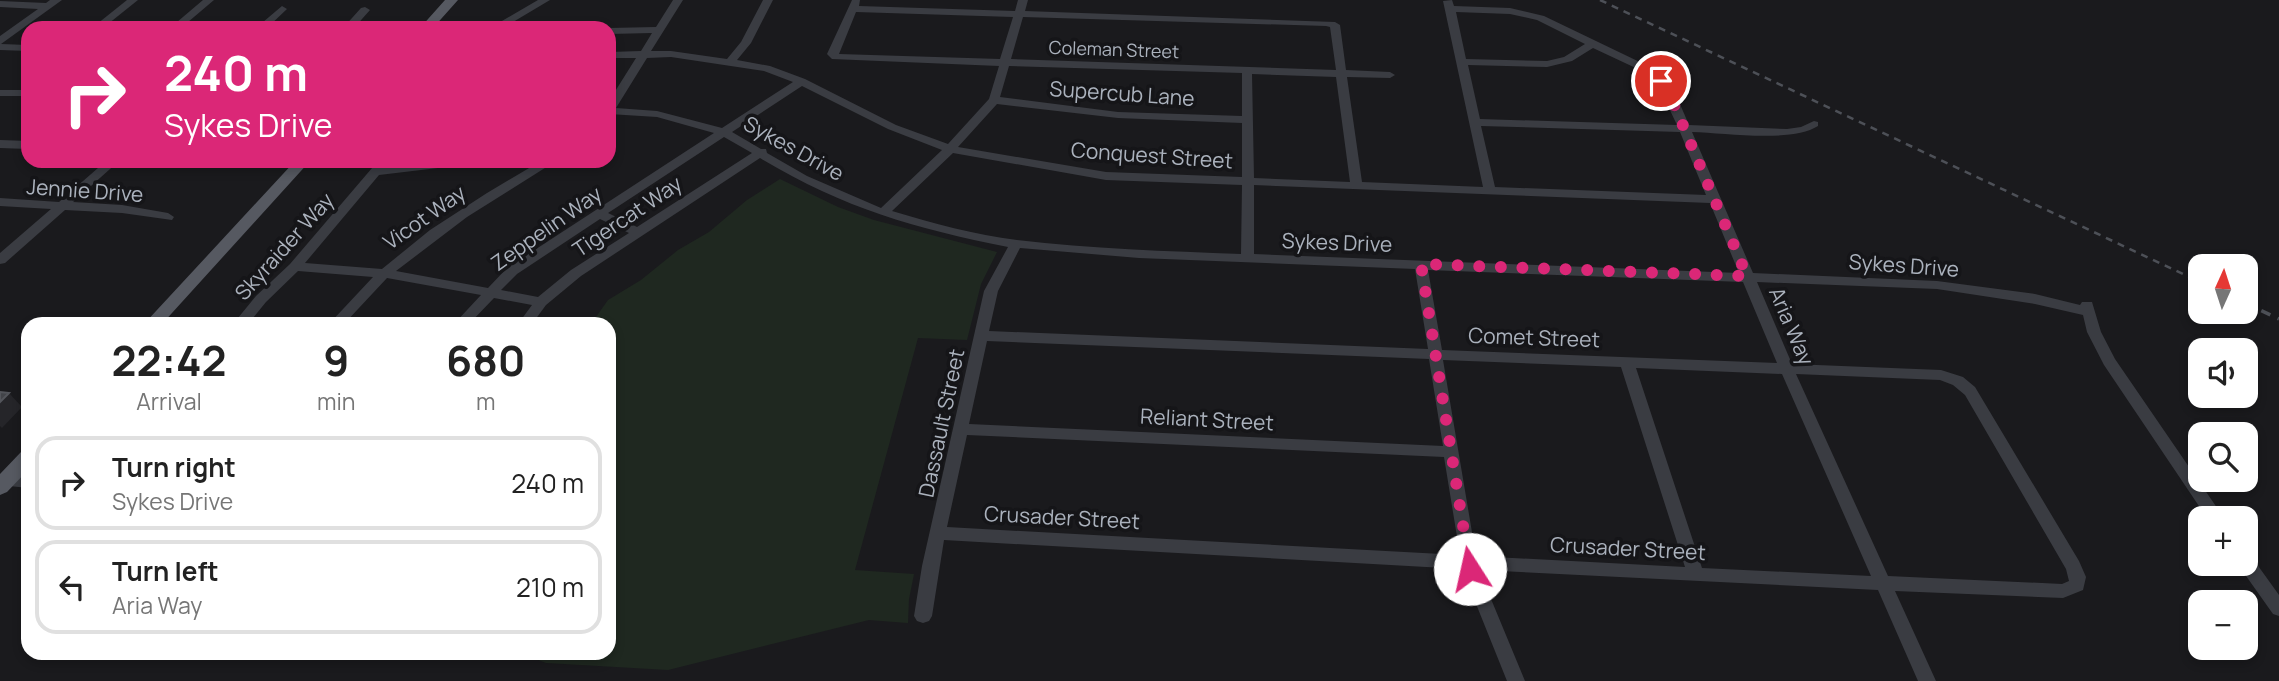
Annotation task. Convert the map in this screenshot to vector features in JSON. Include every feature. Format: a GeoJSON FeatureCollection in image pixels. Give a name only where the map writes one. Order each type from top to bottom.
{"type":"FeatureCollection","features":[{"type":"Feature","properties":{"kind":"main road"},"geometry":{"type":"LineString","coordinates":[[432,21],[452,0]]}},
{"type":"Feature","properties":{"kind":"main road"},"geometry":{"type":"LineString","coordinates":[[158,317],[297,168]]}},
{"type":"Feature","properties":{"kind":"main road"},"geometry":{"type":"LineString","coordinates":[[3,484],[21,465]]}},
{"type":"Feature","properties":{"kind":"street"},"geometry":{"type":"LineString","coordinates":[[105,21],[132,0]]}},
{"type":"Feature","properties":{"kind":"street"},"geometry":{"type":"LineString","coordinates":[[184,21],[209,0]]}},
{"type":"Feature","properties":{"kind":"street"},"geometry":{"type":"LineString","coordinates":[[508,21],[545,0]]}},
{"type":"Feature","properties":{"kind":"street"},"geometry":{"type":"LineString","coordinates":[[616,99],[678,0]]}},
{"type":"Feature","properties":{"kind":"street"},"geometry":{"type":"LineString","coordinates":[[730,62],[746,43],[768,0]]}},
{"type":"Feature","properties":{"kind":"street"},"geometry":{"type":"LineString","coordinates":[[883,213],[950,149],[994,100],[1023,0]]}},
{"type":"Feature","properties":{"kind":"street"},"geometry":{"type":"LineString","coordinates":[[0,4],[53,3]]}},
{"type":"Feature","properties":{"kind":"street"},"geometry":{"type":"LineString","coordinates":[[30,21],[53,3]]}},
{"type":"Feature","properties":{"kind":"street"},"geometry":{"type":"LineString","coordinates":[[855,5],[1019,15],[1335,25],[1356,184]]}},
{"type":"Feature","properties":{"kind":"street","name":"Coleman Street"},"geometry":{"type":"LineString","coordinates":[[855,5],[832,54],[836,57],[1390,75]]}},
{"type":"Feature","properties":{"kind":"street"},"geometry":{"type":"LineString","coordinates":[[1448,5],[1490,190]]}},
{"type":"Feature","properties":{"kind":"street","name":"Aria Way"},"geometry":{"type":"LineString","coordinates":[[1448,5],[1523,13],[1540,18],[1644,68],[1661,81],[1927,681]]}},
{"type":"Feature","properties":{"kind":"street"},"geometry":{"type":"LineString","coordinates":[[269,21],[282,9]]}},
{"type":"Feature","properties":{"kind":"street"},"geometry":{"type":"LineString","coordinates":[[355,21],[365,10]]}},
{"type":"Feature","properties":{"kind":"street"},"geometry":{"type":"LineString","coordinates":[[0,44],[21,28]]}},
{"type":"Feature","properties":{"kind":"street"},"geometry":{"type":"LineString","coordinates":[[616,31],[659,30]]}},
{"type":"Feature","properties":{"kind":"street"},"geometry":{"type":"LineString","coordinates":[[1462,62],[1547,64],[1568,59],[1593,43]]}},
{"type":"Feature","properties":{"kind":"street"},"geometry":{"type":"LineString","coordinates":[[0,44],[21,47]]}},
{"type":"Feature","properties":{"kind":"street","name":"Conquest Street"},"geometry":{"type":"LineString","coordinates":[[616,55],[644,53],[766,68],[802,81],[892,127],[950,149],[1106,176],[1713,199]]}},
{"type":"Feature","properties":{"kind":"street"},"geometry":{"type":"LineString","coordinates":[[1247,72],[1248,258]]}},
{"type":"Feature","properties":{"kind":"street","name":"Zeppelin Way"},"geometry":{"type":"LineString","coordinates":[[467,317],[512,271],[802,81]]}},
{"type":"Feature","properties":{"kind":"street"},"geometry":{"type":"LineString","coordinates":[[0,93],[21,93]]}},
{"type":"Feature","properties":{"kind":"street","name":"Supercub Lane"},"geometry":{"type":"LineString","coordinates":[[994,100],[1118,115],[1247,120]]}},
{"type":"Feature","properties":{"kind":"street","name":"Sykes Drive"},"geometry":{"type":"LineString","coordinates":[[616,111],[657,114],[724,132],[803,178],[883,213],[944,230],[1016,244],[1139,254],[1747,276],[1969,288],[2087,308],[2109,362],[2208,506]]}},
{"type":"Feature","properties":{"kind":"street"},"geometry":{"type":"LineString","coordinates":[[1475,122],[1787,132],[1804,130],[1814,124]]}},
{"type":"Feature","properties":{"kind":"street"},"geometry":{"type":"LineString","coordinates":[[0,144],[21,145]]}},
{"type":"Feature","properties":{"kind":"street","name":"Tigercat Way"},"geometry":{"type":"LineString","coordinates":[[529,317],[541,302],[576,273],[762,152]]}},
{"type":"Feature","properties":{"kind":"street"},"geometry":{"type":"LineString","coordinates":[[0,260],[105,168]]}},
{"type":"Feature","properties":{"kind":"street","name":"Skyraider Way"},"geometry":{"type":"LineString","coordinates":[[246,317],[295,267],[378,168]]}},
{"type":"Feature","properties":{"kind":"street"},"geometry":{"type":"LineString","coordinates":[[375,172],[407,168]]}},
{"type":"Feature","properties":{"kind":"street","name":"Vicot Way"},"geometry":{"type":"LineString","coordinates":[[342,317],[399,258],[452,221],[539,168]]}},
{"type":"Feature","properties":{"kind":"street","name":"Jennie Drive"},"geometry":{"type":"LineString","coordinates":[[0,202],[122,209],[168,217]]}},
{"type":"Feature","properties":{"kind":"street"},"geometry":{"type":"LineString","coordinates":[[599,214],[637,232]]}},
{"type":"Feature","properties":{"kind":"street","name":"Dassault Street"},"geometry":{"type":"LineString","coordinates":[[923,616],[930,566],[991,291],[1016,244]]}},
{"type":"Feature","properties":{"kind":"street"},"geometry":{"type":"LineString","coordinates":[[1421,264],[1469,562],[1478,593],[1516,681]]}},
{"type":"Feature","properties":{"kind":"street"},"geometry":{"type":"LineString","coordinates":[[295,267],[383,273],[541,302]]}},
{"type":"Feature","properties":{"kind":"street","name":"Comet Street"},"geometry":{"type":"LineString","coordinates":[[981,336],[1920,373],[1958,381]]}},
{"type":"Feature","properties":{"kind":"street"},"geometry":{"type":"LineString","coordinates":[[1627,362],[1696,575]]}},
{"type":"Feature","properties":{"kind":"street","name":"Crusader Street"},"geometry":{"type":"LineString","coordinates":[[938,533],[1696,575],[2063,591],[2077,585],[2078,577],[2073,566],[1977,403],[1958,381]]}},
{"type":"Feature","properties":{"kind":"street","name":"Reliant Street"},"geometry":{"type":"LineString","coordinates":[[961,429],[1451,452]]}},
{"type":"Feature","properties":{"kind":"street"},"geometry":{"type":"LineString","coordinates":[[3,484],[21,483]]}},
{"type":"Feature","properties":{"kind":"street"},"geometry":{"type":"LineString","coordinates":[[2256,576],[2279,609]]}},
{"type":"Feature","properties":{"kind":"shaded area"},"geometry":{"type":"Polygon","coordinates":[[[780,179],[838,207],[874,220],[997,252],[981,284],[967,340],[918,338],[855,570],[914,574],[908,623],[869,620],[668,670],[546,663],[538,660],[616,660],[616,317],[596,317],[608,300],[641,280],[678,250],[709,232],[747,200],[780,179]]]}},
{"type":"Feature","properties":{"kind":"building"},"geometry":{"type":"Polygon","coordinates":[[[0,392],[9,393],[0,402],[0,392]]]}},
{"type":"Feature","properties":{"kind":"railway"},"geometry":{"type":"LineString","coordinates":[[1600,0],[2188,276]]}},
{"type":"Feature","properties":{"kind":"railway"},"geometry":{"type":"LineString","coordinates":[[2258,309],[2279,319]]}},
{"type":"Feature","properties":{"kind":"route"},"geometry":{"type":"LineString","coordinates":[[1470,569],[1421,264],[1747,276],[1670,95],[1661,81]]}}]}
